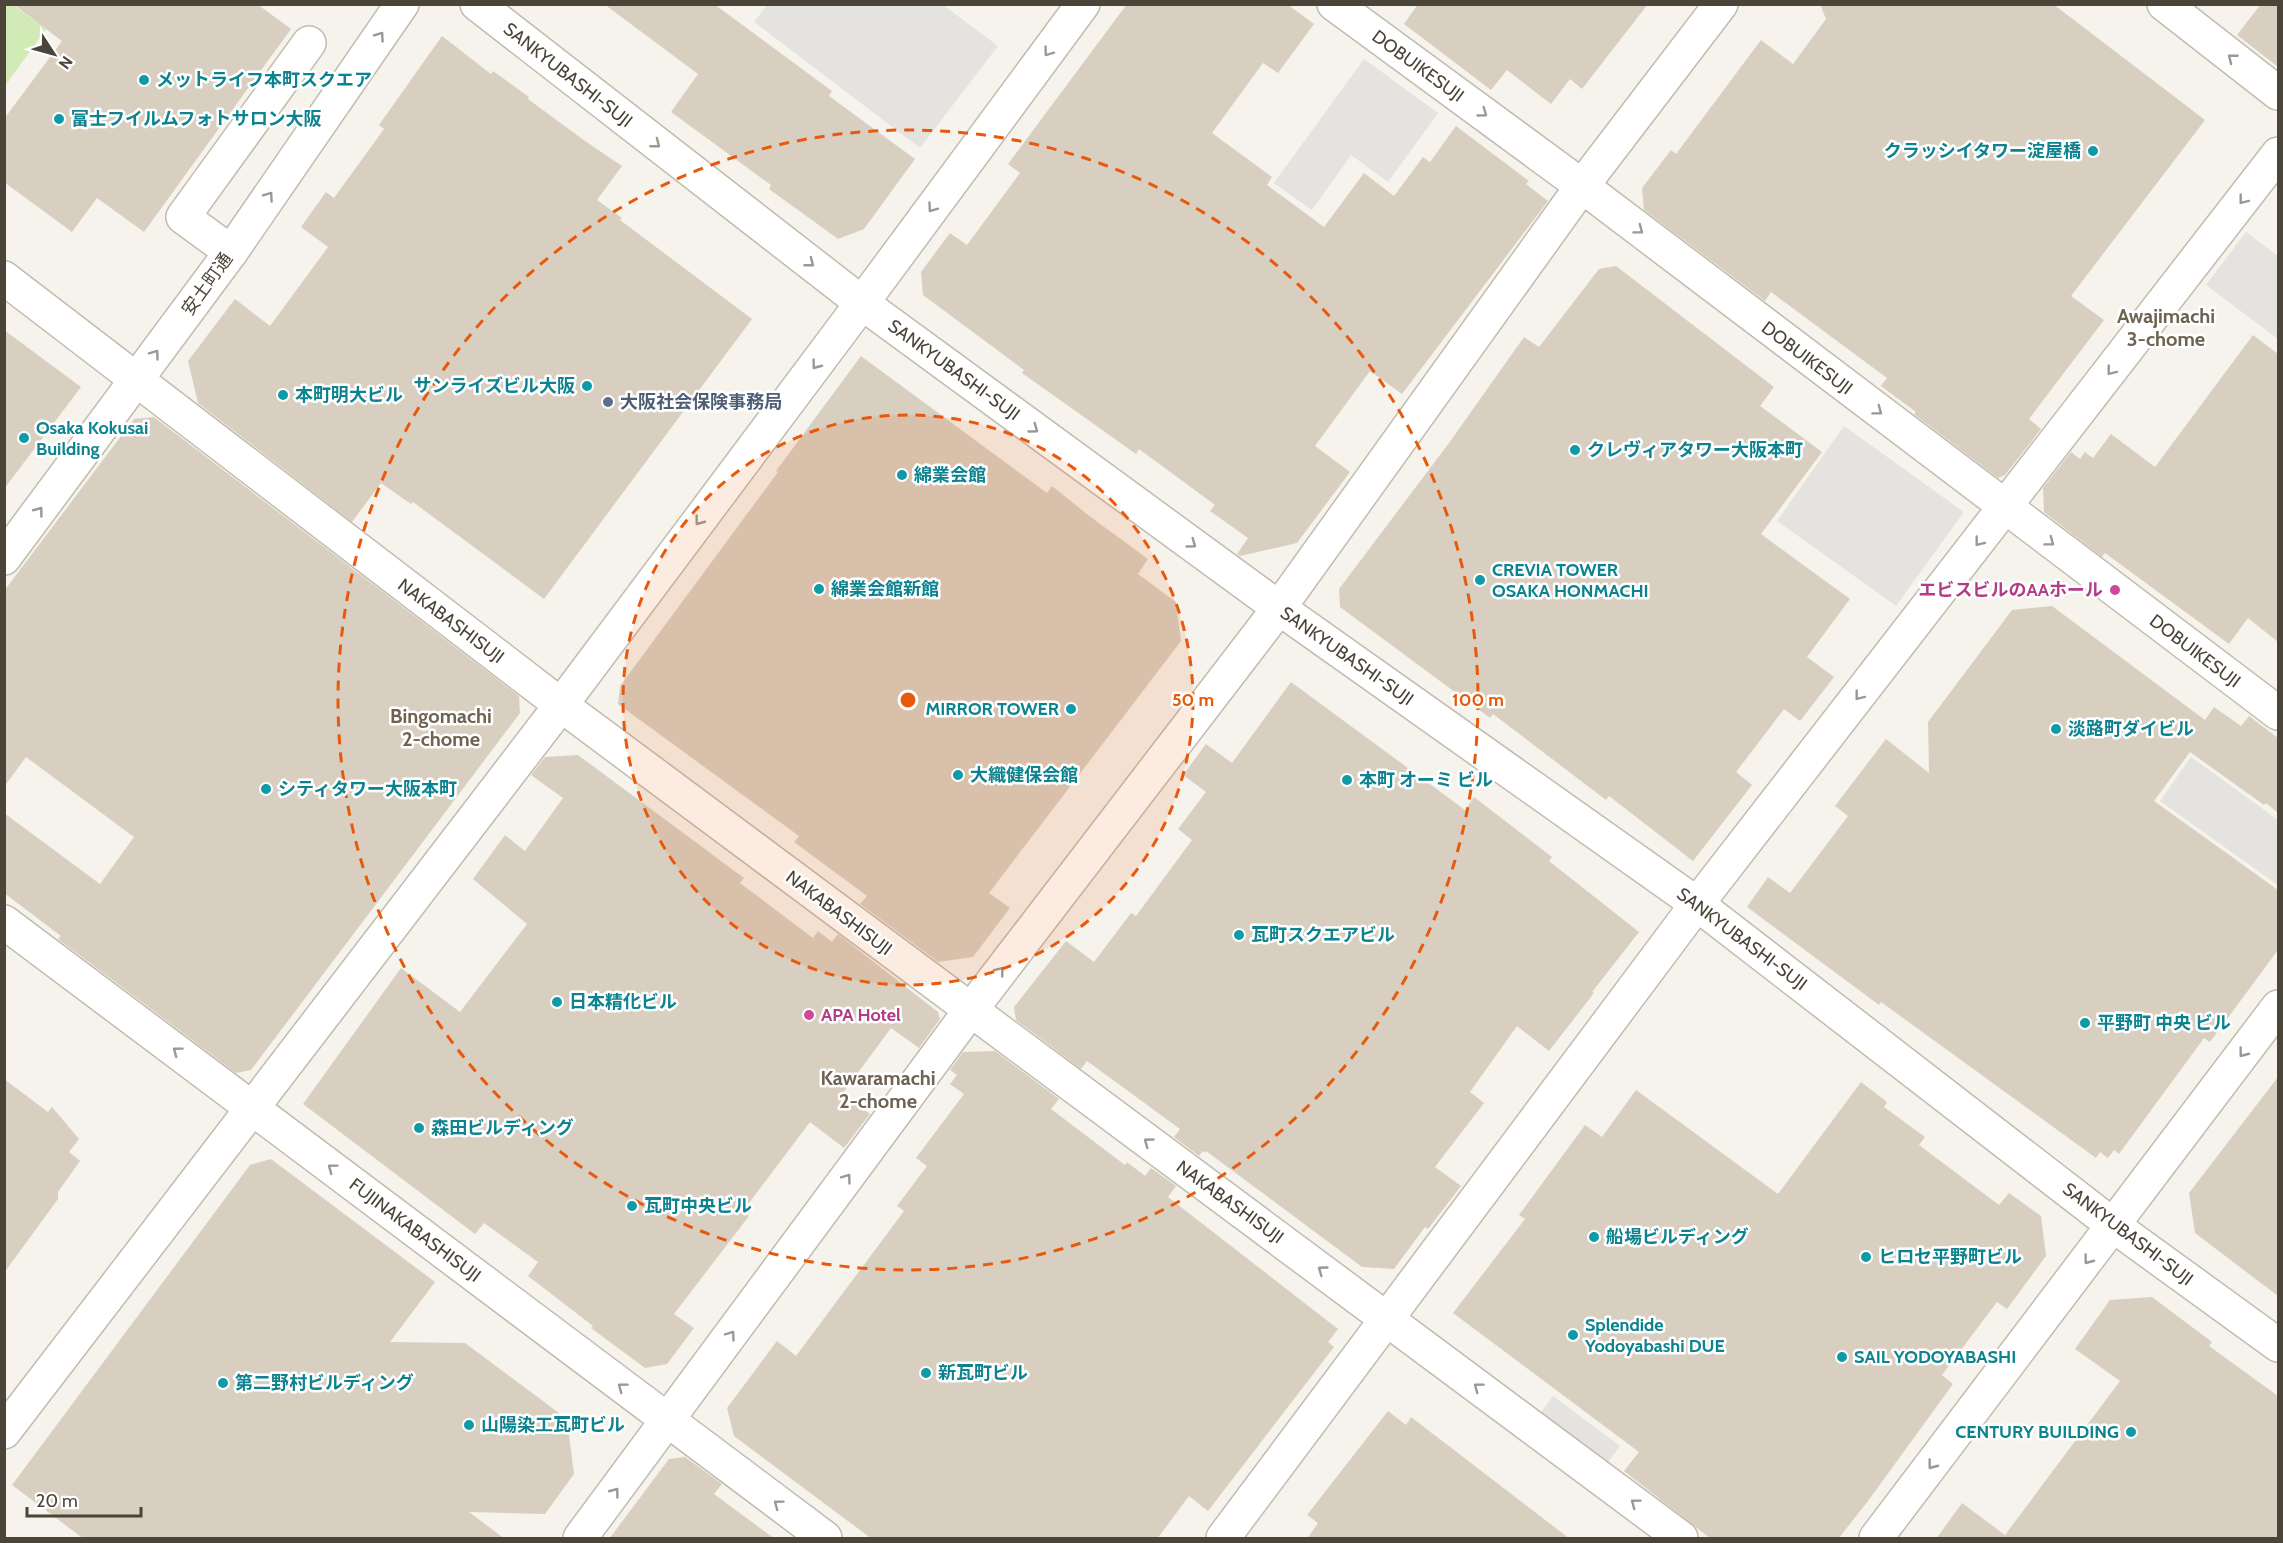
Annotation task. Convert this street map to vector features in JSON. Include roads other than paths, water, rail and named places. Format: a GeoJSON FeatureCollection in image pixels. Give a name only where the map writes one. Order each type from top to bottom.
{"type":"FeatureCollection","features":[{"type":"Feature","properties":{"kind":"street","name":"安土町通"},"geometry":{"type":"LineString","coordinates":[[4,558],[231,252],[402,4]]}},
{"type":"Feature","properties":{"kind":"street","name":"SANKYUBASHI-SUJI"},"geometry":{"type":"LineString","coordinates":[[477,4],[862,303],[1280,608],[1697,904],[2114,1226],[2278,1345]]}},
{"type":"Feature","properties":{"kind":"street"},"geometry":{"type":"LineString","coordinates":[[4,1432],[561,705],[1083,4]]}},
{"type":"Feature","properties":{"kind":"street","name":"DOBUIKESUJI"},"geometry":{"type":"LineString","coordinates":[[1334,4],[1582,186],[2278,713]]}},
{"type":"Feature","properties":{"kind":"street"},"geometry":{"type":"LineString","coordinates":[[580,1539],[970,1011],[1280,608],[1582,186],[1721,4]]}},
{"type":"Feature","properties":{"kind":"street"},"geometry":{"type":"LineString","coordinates":[[2164,4],[2278,93]]}},
{"type":"Feature","properties":{"kind":"street"},"geometry":{"type":"LineString","coordinates":[[231,252],[183,217],[309,43]]}},
{"type":"Feature","properties":{"kind":"street"},"geometry":{"type":"LineString","coordinates":[[1223,1539],[1697,904],[2278,154]]}},
{"type":"Feature","properties":{"kind":"street","name":"NAKABASHISUJI"},"geometry":{"type":"LineString","coordinates":[[4,278],[561,705],[1681,1539]]}},
{"type":"Feature","properties":{"kind":"street","name":"FUJINAKABASHISUJI"},"geometry":{"type":"LineString","coordinates":[[4,922],[825,1539]]}},
{"type":"Feature","properties":{"kind":"street"},"geometry":{"type":"LineString","coordinates":[[1876,1539],[2278,1006]]}},
{"type":"Feature","properties":{"kind":"place","name":"メットライフ本町スクエア"},"geometry":{"type":"Point","coordinates":[144,80]}},
{"type":"Feature","properties":{"kind":"place","name":"富士フイルムフォトサロン大阪"},"geometry":{"type":"Point","coordinates":[59,119]}},
{"type":"Feature","properties":{"kind":"place","name":"クラッシイタワー淀屋橋"},"geometry":{"type":"Point","coordinates":[2093,151]}},
{"type":"Feature","properties":{"kind":"place","name":"サンライズビル大阪"},"geometry":{"type":"Point","coordinates":[587,386]}},
{"type":"Feature","properties":{"kind":"place","name":"本町明大ビル"},"geometry":{"type":"Point","coordinates":[283,395]}},
{"type":"Feature","properties":{"kind":"place","name":"大阪社会保険事務局"},"geometry":{"type":"Point","coordinates":[608,402]}},
{"type":"Feature","properties":{"kind":"place","name":"Osaka Kokusai Building"},"geometry":{"type":"Point","coordinates":[24,438]}},
{"type":"Feature","properties":{"kind":"place","name":"クレヴィアタワー大阪本町"},"geometry":{"type":"Point","coordinates":[1575,450]}},
{"type":"Feature","properties":{"kind":"place","name":"綿業会館"},"geometry":{"type":"Point","coordinates":[902,475]}},
{"type":"Feature","properties":{"kind":"place","name":"CREVIA TOWER OSAKA HONMACHI"},"geometry":{"type":"Point","coordinates":[1480,580]}},
{"type":"Feature","properties":{"kind":"place","name":"綿業会館新館"},"geometry":{"type":"Point","coordinates":[819,589]}},
{"type":"Feature","properties":{"kind":"place","name":"エビスビルのAAホール"},"geometry":{"type":"Point","coordinates":[2115,590]}},
{"type":"Feature","properties":{"kind":"place","name":"MIRROR TOWER"},"geometry":{"type":"Point","coordinates":[1071,709]}},
{"type":"Feature","properties":{"kind":"place","name":"淡路町ダイビル"},"geometry":{"type":"Point","coordinates":[2056,729]}},
{"type":"Feature","properties":{"kind":"place","name":"大織健保会館"},"geometry":{"type":"Point","coordinates":[958,775]}},
{"type":"Feature","properties":{"kind":"place","name":"本町 オーミ ビル"},"geometry":{"type":"Point","coordinates":[1347,780]}},
{"type":"Feature","properties":{"kind":"place","name":"シティタワー大阪本町"},"geometry":{"type":"Point","coordinates":[266,789]}},
{"type":"Feature","properties":{"kind":"place","name":"瓦町スクエアビル"},"geometry":{"type":"Point","coordinates":[1239,935]}},
{"type":"Feature","properties":{"kind":"place","name":"日本精化ビル"},"geometry":{"type":"Point","coordinates":[557,1002]}},
{"type":"Feature","properties":{"kind":"place","name":"APA Hotel"},"geometry":{"type":"Point","coordinates":[809,1015]}},
{"type":"Feature","properties":{"kind":"place","name":"平野町 中央 ビル"},"geometry":{"type":"Point","coordinates":[2085,1023]}},
{"type":"Feature","properties":{"kind":"place","name":"森田ビルディング"},"geometry":{"type":"Point","coordinates":[419,1128]}},
{"type":"Feature","properties":{"kind":"place","name":"瓦町中央ビル"},"geometry":{"type":"Point","coordinates":[632,1206]}},
{"type":"Feature","properties":{"kind":"place","name":"船場ビルディング"},"geometry":{"type":"Point","coordinates":[1594,1237]}},
{"type":"Feature","properties":{"kind":"place","name":"ヒロセ平野町ビル"},"geometry":{"type":"Point","coordinates":[1866,1257]}},
{"type":"Feature","properties":{"kind":"place","name":"Splendide Yodoyabashi DUE"},"geometry":{"type":"Point","coordinates":[1573,1335]}},
{"type":"Feature","properties":{"kind":"place","name":"SAIL YODOYABASHI"},"geometry":{"type":"Point","coordinates":[1842,1357]}},
{"type":"Feature","properties":{"kind":"place","name":"新瓦町ビル"},"geometry":{"type":"Point","coordinates":[926,1373]}},
{"type":"Feature","properties":{"kind":"place","name":"第二野村ビルディング"},"geometry":{"type":"Point","coordinates":[223,1383]}},
{"type":"Feature","properties":{"kind":"place","name":"山陽染工瓦町ビル"},"geometry":{"type":"Point","coordinates":[469,1425]}},
{"type":"Feature","properties":{"kind":"place","name":"CENTURY BUILDING"},"geometry":{"type":"Point","coordinates":[2131,1432]}},
{"type":"Feature","properties":{"kind":"district","name":"Awajimachi 3-chome"},"geometry":{"type":"Point","coordinates":[2166,328]}},
{"type":"Feature","properties":{"kind":"district","name":"Bingomachi 2-chome"},"geometry":{"type":"Point","coordinates":[441,728]}},
{"type":"Feature","properties":{"kind":"district","name":"Kawaramachi 2-chome"},"geometry":{"type":"Point","coordinates":[878,1090]}}]}
